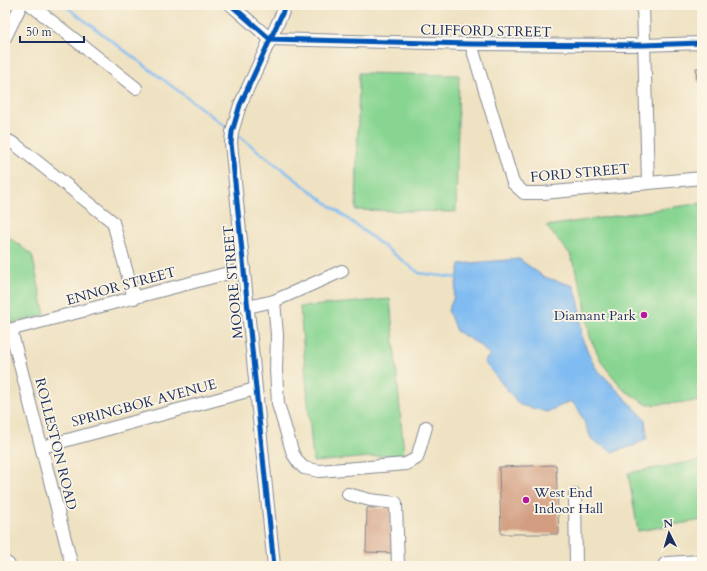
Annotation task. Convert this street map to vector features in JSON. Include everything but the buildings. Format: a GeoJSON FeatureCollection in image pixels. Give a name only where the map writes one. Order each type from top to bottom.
{"type":"FeatureCollection","features":[{"type":"Feature","properties":{"kind":"highway"},"geometry":{"type":"LineString","coordinates":[[667,566],[702,564]]}},
{"type":"Feature","properties":{"kind":"street"},"geometry":{"type":"LineString","coordinates":[[5,38],[21,5]]}},
{"type":"Feature","properties":{"kind":"street"},"geometry":{"type":"LineString","coordinates":[[31,5],[136,88]]}},
{"type":"Feature","properties":{"kind":"street"},"geometry":{"type":"LineString","coordinates":[[231,5],[270,39]]}},
{"type":"Feature","properties":{"kind":"street","name":"MOORE STREET"},"geometry":{"type":"LineString","coordinates":[[274,566],[247,307],[232,132],[240,105],[286,5]]}},
{"type":"Feature","properties":{"kind":"street"},"geometry":{"type":"LineString","coordinates":[[643,5],[648,183]]}},
{"type":"Feature","properties":{"kind":"street","name":"CLIFFORD STREET"},"geometry":{"type":"LineString","coordinates":[[270,39],[471,44],[643,45],[702,43]]}},
{"type":"Feature","properties":{"kind":"street","name":"FORD STREET"},"geometry":{"type":"LineString","coordinates":[[471,44],[512,183],[524,193],[543,193],[702,178]]}},
{"type":"Feature","properties":{"kind":"street"},"geometry":{"type":"LineString","coordinates":[[5,139],[16,145],[113,222],[134,298]]}},
{"type":"Feature","properties":{"kind":"street","name":"ENNOR STREET"},"geometry":{"type":"LineString","coordinates":[[8,331],[244,269]]}},
{"type":"Feature","properties":{"kind":"street"},"geometry":{"type":"LineString","coordinates":[[247,307],[274,301],[342,271]]}},
{"type":"Feature","properties":{"kind":"street"},"geometry":{"type":"LineString","coordinates":[[274,301],[277,335],[278,404],[293,454],[299,463],[310,470],[319,471],[406,464],[417,458],[426,427]]}},
{"type":"Feature","properties":{"kind":"street","name":"ROLLESTON ROAD"},"geometry":{"type":"LineString","coordinates":[[8,331],[42,447],[72,566]]}},
{"type":"Feature","properties":{"kind":"street","name":"SPRINGBOK AVENUE"},"geometry":{"type":"LineString","coordinates":[[42,447],[255,388]]}},
{"type":"Feature","properties":{"kind":"street"},"geometry":{"type":"LineString","coordinates":[[348,494],[370,500],[396,503],[398,566]]}},
{"type":"Feature","properties":{"kind":"street"},"geometry":{"type":"LineString","coordinates":[[575,494],[576,566]]}},
{"type":"Feature","properties":{"kind":"green space"},"geometry":{"type":"Polygon","coordinates":[[[359,73],[459,75],[456,212],[356,210],[359,73]]]}},
{"type":"Feature","properties":{"kind":"green space","name":"Diamant Park"},"geometry":{"type":"Polygon","coordinates":[[[702,203],[702,401],[648,405],[624,390],[602,363],[590,337],[583,293],[570,254],[546,226],[702,203]]]}},
{"type":"Feature","properties":{"kind":"green space"},"geometry":{"type":"Polygon","coordinates":[[[5,234],[32,255],[45,315],[5,325],[5,234]]]}},
{"type":"Feature","properties":{"kind":"green space"},"geometry":{"type":"Polygon","coordinates":[[[390,299],[404,454],[313,462],[300,307],[390,299]]]}},
{"type":"Feature","properties":{"kind":"green space"},"geometry":{"type":"Polygon","coordinates":[[[702,460],[702,520],[638,531],[628,473],[702,460]]]}},
{"type":"Feature","properties":{"kind":"water"},"geometry":{"type":"Polygon","coordinates":[[[519,259],[544,277],[574,286],[579,303],[582,339],[595,367],[645,419],[647,438],[633,446],[613,452],[592,440],[579,410],[571,401],[547,412],[520,405],[484,362],[490,355],[477,343],[456,331],[448,310],[453,300],[460,264],[519,259]]]}},
{"type":"Feature","properties":{"kind":"waterway"},"geometry":{"type":"LineString","coordinates":[[64,5],[229,129]]}},
{"type":"Feature","properties":{"kind":"waterway"},"geometry":{"type":"LineString","coordinates":[[236,134],[419,273],[458,278]]}},
{"type":"Feature","properties":{"kind":"cycle path"},"geometry":{"type":"LineString","coordinates":[[231,5],[270,39],[471,44],[643,45],[702,43]]}},
{"type":"Feature","properties":{"kind":"cycle path"},"geometry":{"type":"LineString","coordinates":[[274,566],[231,143],[232,132],[240,105],[286,5]]}},
{"type":"Feature","properties":{"kind":"place","name":"Diamant Park"},"geometry":{"type":"Point","coordinates":[644,315]}},
{"type":"Feature","properties":{"kind":"place","name":"West End Indoor Hall"},"geometry":{"type":"Point","coordinates":[526,500]}}]}
